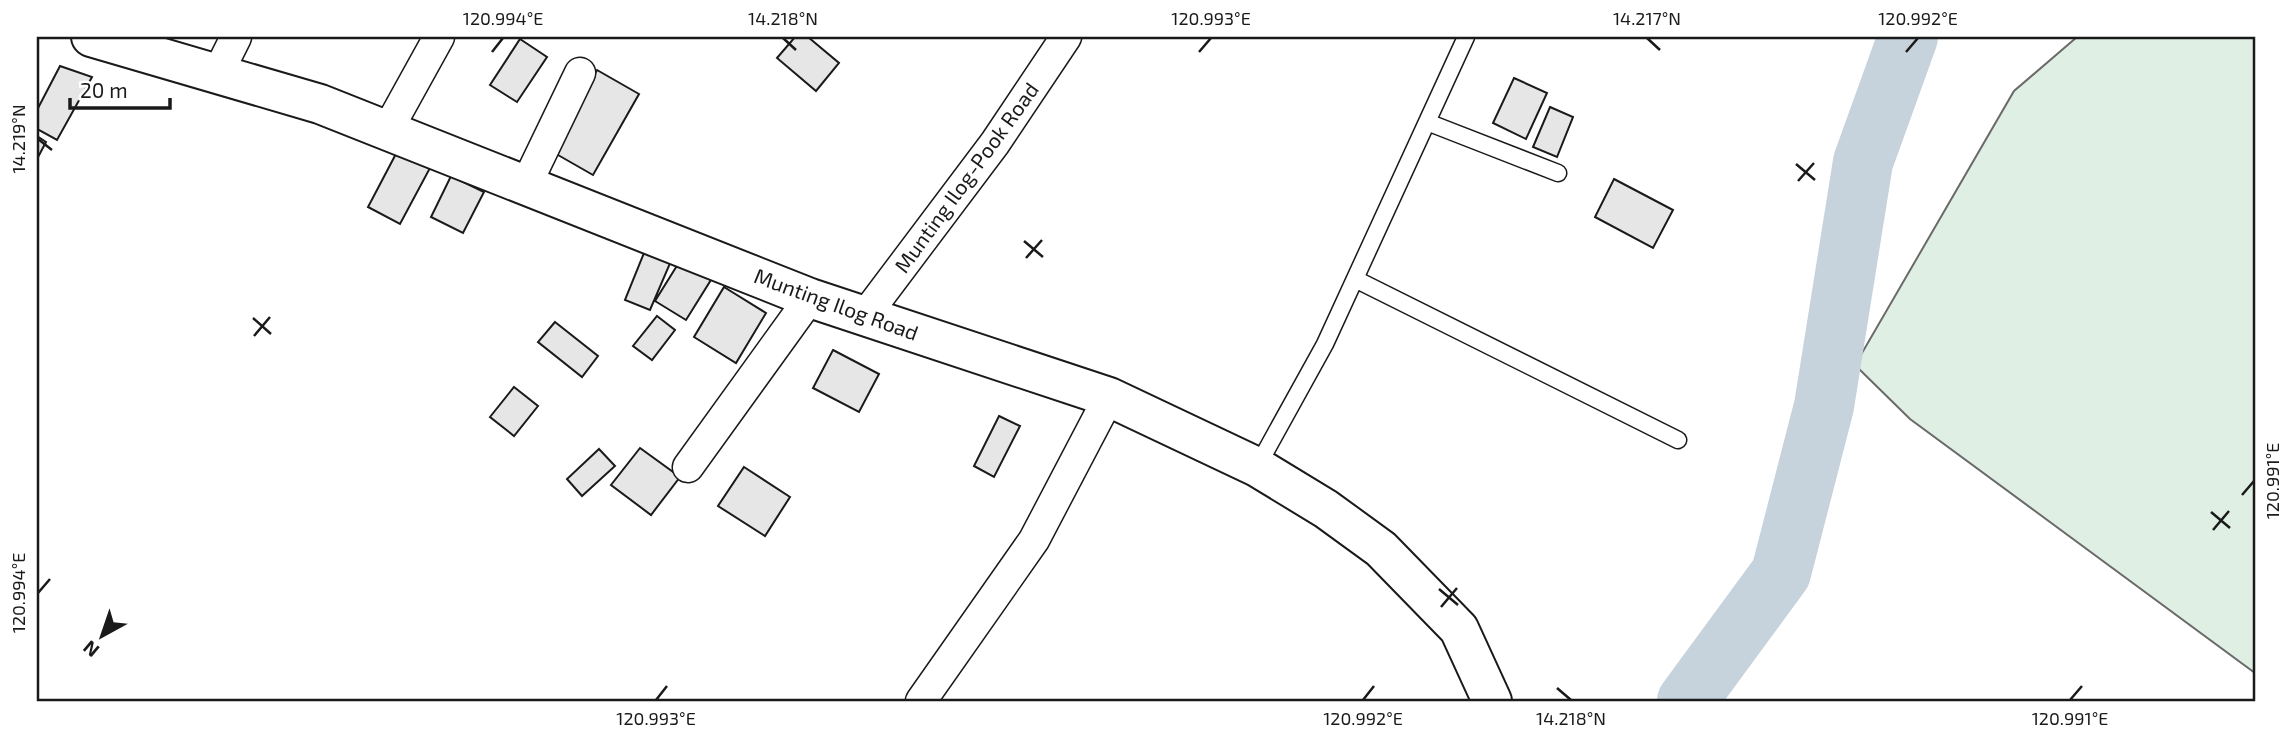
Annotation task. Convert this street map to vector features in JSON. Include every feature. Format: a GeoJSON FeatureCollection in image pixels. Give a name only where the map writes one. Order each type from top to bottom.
{"type":"FeatureCollection","features":[{"type":"Feature","properties":{"kind":"street","name":"Munting Ilog Road"},"geometry":{"type":"LineString","coordinates":[[91,37],[320,104],[810,298],[1110,397],[1257,467],[1326,509],[1381,549],[1459,629],[1492,701]]}},
{"type":"Feature","properties":{"kind":"street"},"geometry":{"type":"LineString","coordinates":[[218,74],[236,37]]}},
{"type":"Feature","properties":{"kind":"street"},"geometry":{"type":"LineString","coordinates":[[387,131],[439,37]]}},
{"type":"Feature","properties":{"kind":"street","name":"Munting Ilog-Pook Road"},"geometry":{"type":"LineString","coordinates":[[864,317],[995,144],[1066,37]]}},
{"type":"Feature","properties":{"kind":"street"},"geometry":{"type":"LineString","coordinates":[[526,185],[580,73]]}},
{"type":"Feature","properties":{"kind":"street"},"geometry":{"type":"LineString","coordinates":[[688,467],[810,298]]}},
{"type":"Feature","properties":{"kind":"street"},"geometry":{"type":"LineString","coordinates":[[921,701],[1034,540],[1110,397]]}},
{"type":"Feature","properties":{"kind":"lane"},"geometry":{"type":"LineString","coordinates":[[1257,467],[1325,344],[1466,37]]}},
{"type":"Feature","properties":{"kind":"lane"},"geometry":{"type":"LineString","coordinates":[[1427,122],[1558,173]]}},
{"type":"Feature","properties":{"kind":"lane"},"geometry":{"type":"LineString","coordinates":[[1355,279],[1678,440]]}},
{"type":"Feature","properties":{"kind":"green space"},"geometry":{"type":"Polygon","coordinates":[[[2077,37],[2255,37],[2255,673],[1910,419],[1855,365],[2014,91],[2077,37]]]}},
{"type":"Feature","properties":{"kind":"building"},"geometry":{"type":"Polygon","coordinates":[[[795,37],[808,37],[839,63],[816,91],[777,58],[795,37]]]}},
{"type":"Feature","properties":{"kind":"building"},"geometry":{"type":"Polygon","coordinates":[[[520,39],[547,57],[517,102],[490,85],[520,39]]]}},
{"type":"Feature","properties":{"kind":"building"},"geometry":{"type":"Polygon","coordinates":[[[60,66],[92,77],[57,140],[37,129],[37,110],[60,66]]]}},
{"type":"Feature","properties":{"kind":"building"},"geometry":{"type":"Polygon","coordinates":[[[597,70],[639,94],[593,175],[551,151],[597,70]]]}},
{"type":"Feature","properties":{"kind":"building"},"geometry":{"type":"Polygon","coordinates":[[[1514,78],[1547,93],[1526,139],[1493,123],[1514,78]]]}},
{"type":"Feature","properties":{"kind":"building"},"geometry":{"type":"Polygon","coordinates":[[[1550,107],[1573,117],[1557,157],[1533,147],[1550,107]]]}},
{"type":"Feature","properties":{"kind":"building"},"geometry":{"type":"Polygon","coordinates":[[[37,136],[46,142],[37,159],[37,136]]]}},
{"type":"Feature","properties":{"kind":"building"},"geometry":{"type":"Polygon","coordinates":[[[398,150],[430,168],[400,224],[368,207],[398,150]]]}},
{"type":"Feature","properties":{"kind":"building"},"geometry":{"type":"Polygon","coordinates":[[[451,176],[484,192],[463,233],[431,217],[451,176]]]}},
{"type":"Feature","properties":{"kind":"building"},"geometry":{"type":"Polygon","coordinates":[[[1614,179],[1673,210],[1653,248],[1595,217],[1614,179]]]}},
{"type":"Feature","properties":{"kind":"building"},"geometry":{"type":"Polygon","coordinates":[[[648,243],[674,254],[650,310],[625,300],[648,243]]]}},
{"type":"Feature","properties":{"kind":"building"},"geometry":{"type":"Polygon","coordinates":[[[683,256],[714,275],[686,320],[655,301],[683,256]]]}},
{"type":"Feature","properties":{"kind":"building"},"geometry":{"type":"Polygon","coordinates":[[[724,287],[766,313],[736,363],[694,337],[724,287]]]}},
{"type":"Feature","properties":{"kind":"building"},"geometry":{"type":"Polygon","coordinates":[[[657,316],[675,330],[652,360],[633,346],[657,316]]]}},
{"type":"Feature","properties":{"kind":"building"},"geometry":{"type":"Polygon","coordinates":[[[555,322],[598,356],[582,377],[538,342],[555,322]]]}},
{"type":"Feature","properties":{"kind":"building"},"geometry":{"type":"Polygon","coordinates":[[[833,350],[879,374],[859,412],[813,388],[833,350]]]}},
{"type":"Feature","properties":{"kind":"building"},"geometry":{"type":"Polygon","coordinates":[[[514,387],[538,406],[514,436],[490,417],[514,387]]]}},
{"type":"Feature","properties":{"kind":"building"},"geometry":{"type":"Polygon","coordinates":[[[999,416],[1020,426],[994,477],[974,466],[999,416]]]}},
{"type":"Feature","properties":{"kind":"building"},"geometry":{"type":"Polygon","coordinates":[[[640,448],[680,477],[651,515],[611,485],[640,448]]]}},
{"type":"Feature","properties":{"kind":"building"},"geometry":{"type":"Polygon","coordinates":[[[599,449],[615,466],[582,496],[567,479],[599,449]]]}},
{"type":"Feature","properties":{"kind":"building"},"geometry":{"type":"Polygon","coordinates":[[[744,467],[790,497],[765,536],[718,506],[744,467]]]}},
{"type":"Feature","properties":{"kind":"waterway"},"geometry":{"type":"LineString","coordinates":[[1687,701],[1781,573],[1824,406],[1863,162],[1908,37]]}}]}
